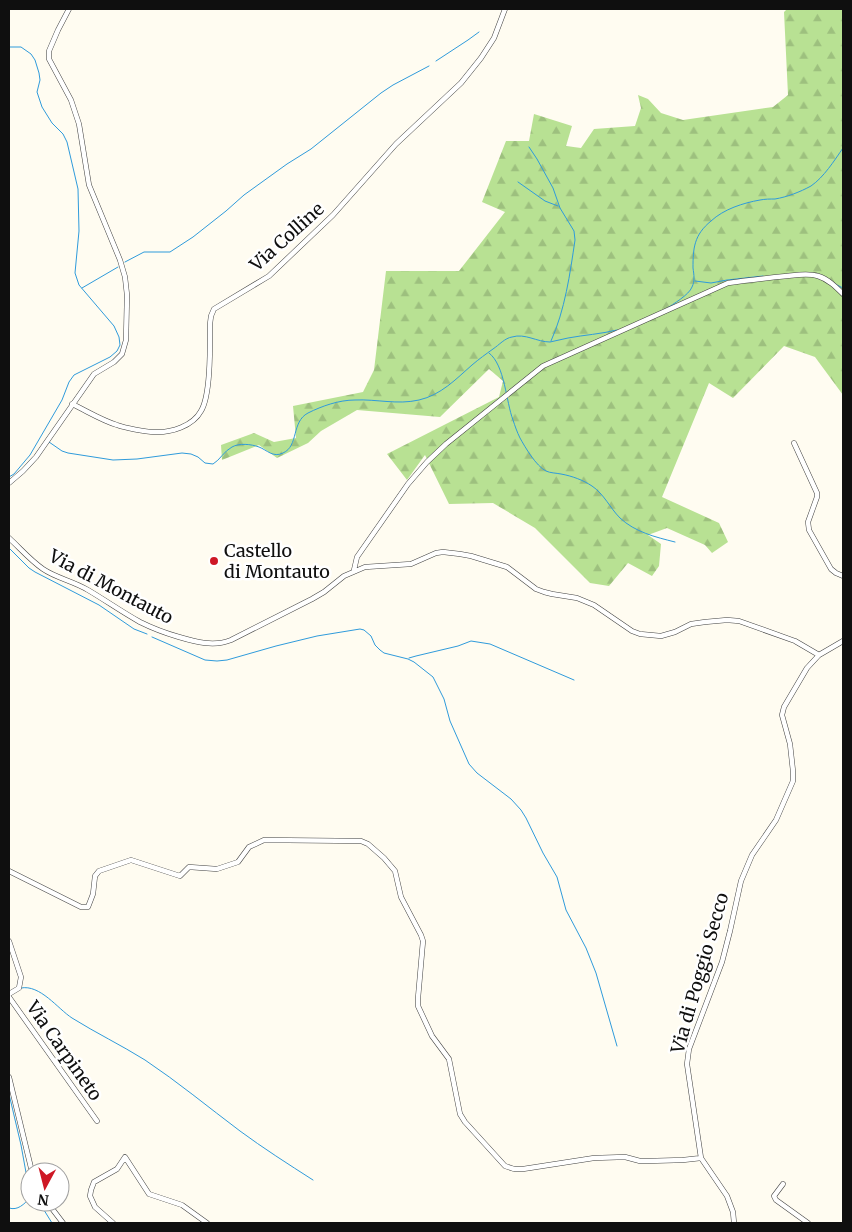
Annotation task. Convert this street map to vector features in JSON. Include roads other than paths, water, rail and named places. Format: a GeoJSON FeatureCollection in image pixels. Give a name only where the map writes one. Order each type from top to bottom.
{"type":"FeatureCollection","features":[{"type":"Feature","properties":{"kind":"street"},"geometry":{"type":"LineString","coordinates":[[9,483],[36,457],[94,374],[114,362],[122,354],[126,340],[127,296],[125,277],[89,184],[79,124],[70,100],[49,59],[49,50],[69,9]]}},
{"type":"Feature","properties":{"kind":"street","name":"Via Colline"},"geometry":{"type":"LineString","coordinates":[[72,404],[118,426],[154,432],[174,430],[195,420],[202,411],[208,390],[210,324],[214,309],[269,276],[333,215],[396,144],[461,82],[481,58],[494,38],[505,9]]}},
{"type":"Feature","properties":{"kind":"street"},"geometry":{"type":"LineString","coordinates":[[354,570],[357,557],[408,484],[427,462],[446,444],[543,366],[728,283],[804,274],[816,275],[829,282],[843,294]]}},
{"type":"Feature","properties":{"kind":"street"},"geometry":{"type":"LineString","coordinates":[[794,443],[817,492],[808,522],[809,530],[831,569],[843,576]]}},
{"type":"Feature","properties":{"kind":"street","name":"Via di Montauto"},"geometry":{"type":"LineString","coordinates":[[9,538],[51,574],[76,583],[141,622],[158,630],[201,643],[231,640],[312,599],[344,576],[365,567],[412,564],[436,553],[443,552],[471,556],[507,567],[536,589],[577,598],[594,605],[632,631],[640,634],[661,636],[691,624],[727,620],[739,621],[795,641],[819,655]]}},
{"type":"Feature","properties":{"kind":"street"},"geometry":{"type":"LineString","coordinates":[[819,655],[843,641]]}},
{"type":"Feature","properties":{"kind":"street","name":"Via di Poggio Secco"},"geometry":{"type":"LineString","coordinates":[[734,1223],[733,1212],[727,1196],[701,1158],[688,1064],[689,1049],[722,962],[741,881],[752,855],[776,820],[793,781],[790,744],[782,715],[784,707],[807,668],[819,655]]}},
{"type":"Feature","properties":{"kind":"street"},"geometry":{"type":"LineString","coordinates":[[9,871],[81,907],[88,907],[93,894],[95,876],[99,871],[131,860],[180,876],[189,867],[217,869],[238,862],[249,847],[264,840],[361,841],[368,844],[384,858],[395,871],[400,897],[421,935],[418,1006],[432,1036],[449,1059],[460,1114],[505,1166],[514,1170],[523,1170],[594,1158],[625,1157],[648,1162],[701,1158]]}},
{"type":"Feature","properties":{"kind":"street"},"geometry":{"type":"LineString","coordinates":[[9,941],[21,977],[19,988],[9,995]]}},
{"type":"Feature","properties":{"kind":"street","name":"Via Carpineto"},"geometry":{"type":"LineString","coordinates":[[9,995],[97,1121]]}},
{"type":"Feature","properties":{"kind":"street"},"geometry":{"type":"LineString","coordinates":[[9,1077],[30,1162]]}},
{"type":"Feature","properties":{"kind":"street"},"geometry":{"type":"LineString","coordinates":[[113,1223],[95,1207],[90,1196],[91,1190],[94,1182],[117,1169],[125,1157],[149,1194],[182,1205],[207,1223]]}},
{"type":"Feature","properties":{"kind":"street"},"geometry":{"type":"LineString","coordinates":[[783,1184],[774,1196],[776,1200],[808,1223]]}},
{"type":"Feature","properties":{"kind":"street"},"geometry":{"type":"LineString","coordinates":[[55,1212],[63,1223]]}},
{"type":"Feature","properties":{"kind":"waterway"},"geometry":{"type":"LineString","coordinates":[[436,61],[479,32]]}},
{"type":"Feature","properties":{"kind":"waterway"},"geometry":{"type":"LineString","coordinates":[[9,47],[21,47],[31,54],[35,60],[40,80],[37,92],[42,107],[67,142],[78,189],[79,231],[75,273],[79,285],[114,326],[120,345],[117,351],[110,357],[74,375],[62,400],[30,455],[14,474],[9,477]]}},
{"type":"Feature","properties":{"kind":"waterway"},"geometry":{"type":"LineString","coordinates":[[125,262],[144,252],[170,252],[193,237],[244,195],[311,149],[381,93],[429,66]]}},
{"type":"Feature","properties":{"kind":"waterway"},"geometry":{"type":"LineString","coordinates":[[529,147],[553,188],[560,208],[574,231],[575,240],[566,292],[560,317],[551,341]]}},
{"type":"Feature","properties":{"kind":"waterway"},"geometry":{"type":"LineString","coordinates":[[666,309],[684,296],[692,287],[694,280],[694,248],[705,226],[722,213],[740,205],[784,197],[811,186],[824,173],[843,148]]}},
{"type":"Feature","properties":{"kind":"waterway"},"geometry":{"type":"LineString","coordinates":[[518,182],[545,201],[558,206]]}},
{"type":"Feature","properties":{"kind":"waterway"},"geometry":{"type":"LineString","coordinates":[[82,288],[118,267]]}},
{"type":"Feature","properties":{"kind":"waterway"},"geometry":{"type":"LineString","coordinates":[[695,281],[711,283],[763,276]]}},
{"type":"Feature","properties":{"kind":"waterway"},"geometry":{"type":"LineString","coordinates":[[835,284],[843,288]]}},
{"type":"Feature","properties":{"kind":"waterway"},"geometry":{"type":"LineString","coordinates":[[49,442],[68,453],[113,460],[182,453],[191,454],[205,463],[213,464],[229,449],[242,444],[256,446],[276,455],[288,450],[299,422],[308,413],[325,406],[349,400],[403,402],[427,398],[448,386],[477,361],[509,338],[522,336],[550,342],[617,330]]}},
{"type":"Feature","properties":{"kind":"waterway"},"geometry":{"type":"LineString","coordinates":[[489,353],[499,366],[518,434],[538,465],[548,472],[569,476],[589,484],[600,493],[616,514],[626,523],[646,533],[675,542]]}},
{"type":"Feature","properties":{"kind":"waterway"},"geometry":{"type":"LineString","coordinates":[[9,548],[35,572],[99,605],[134,629],[147,634]]}},
{"type":"Feature","properties":{"kind":"waterway"},"geometry":{"type":"LineString","coordinates":[[152,637],[205,660],[217,661],[317,636],[360,629],[371,636],[375,645],[384,653],[408,659],[433,677],[444,699],[450,721],[469,764],[477,773],[511,799],[521,810],[557,877],[566,910],[586,948],[596,973],[617,1046]]}},
{"type":"Feature","properties":{"kind":"waterway"},"geometry":{"type":"LineString","coordinates":[[409,658],[471,641],[490,644],[574,680]]}},
{"type":"Feature","properties":{"kind":"waterway"},"geometry":{"type":"LineString","coordinates":[[21,988],[28,988],[42,993],[72,1018],[145,1060],[249,1137],[313,1180]]}},
{"type":"Feature","properties":{"kind":"waterway"},"geometry":{"type":"LineString","coordinates":[[9,1094],[24,1162]]}},
{"type":"Feature","properties":{"kind":"waterway"},"geometry":{"type":"LineString","coordinates":[[9,1208],[20,1207]]}},
{"type":"Feature","properties":{"kind":"waterway"},"geometry":{"type":"LineString","coordinates":[[45,1212],[52,1223]]}},
{"type":"Feature","properties":{"kind":"place","name":"Castello di Montauto"},"geometry":{"type":"Point","coordinates":[214,561]}}]}
